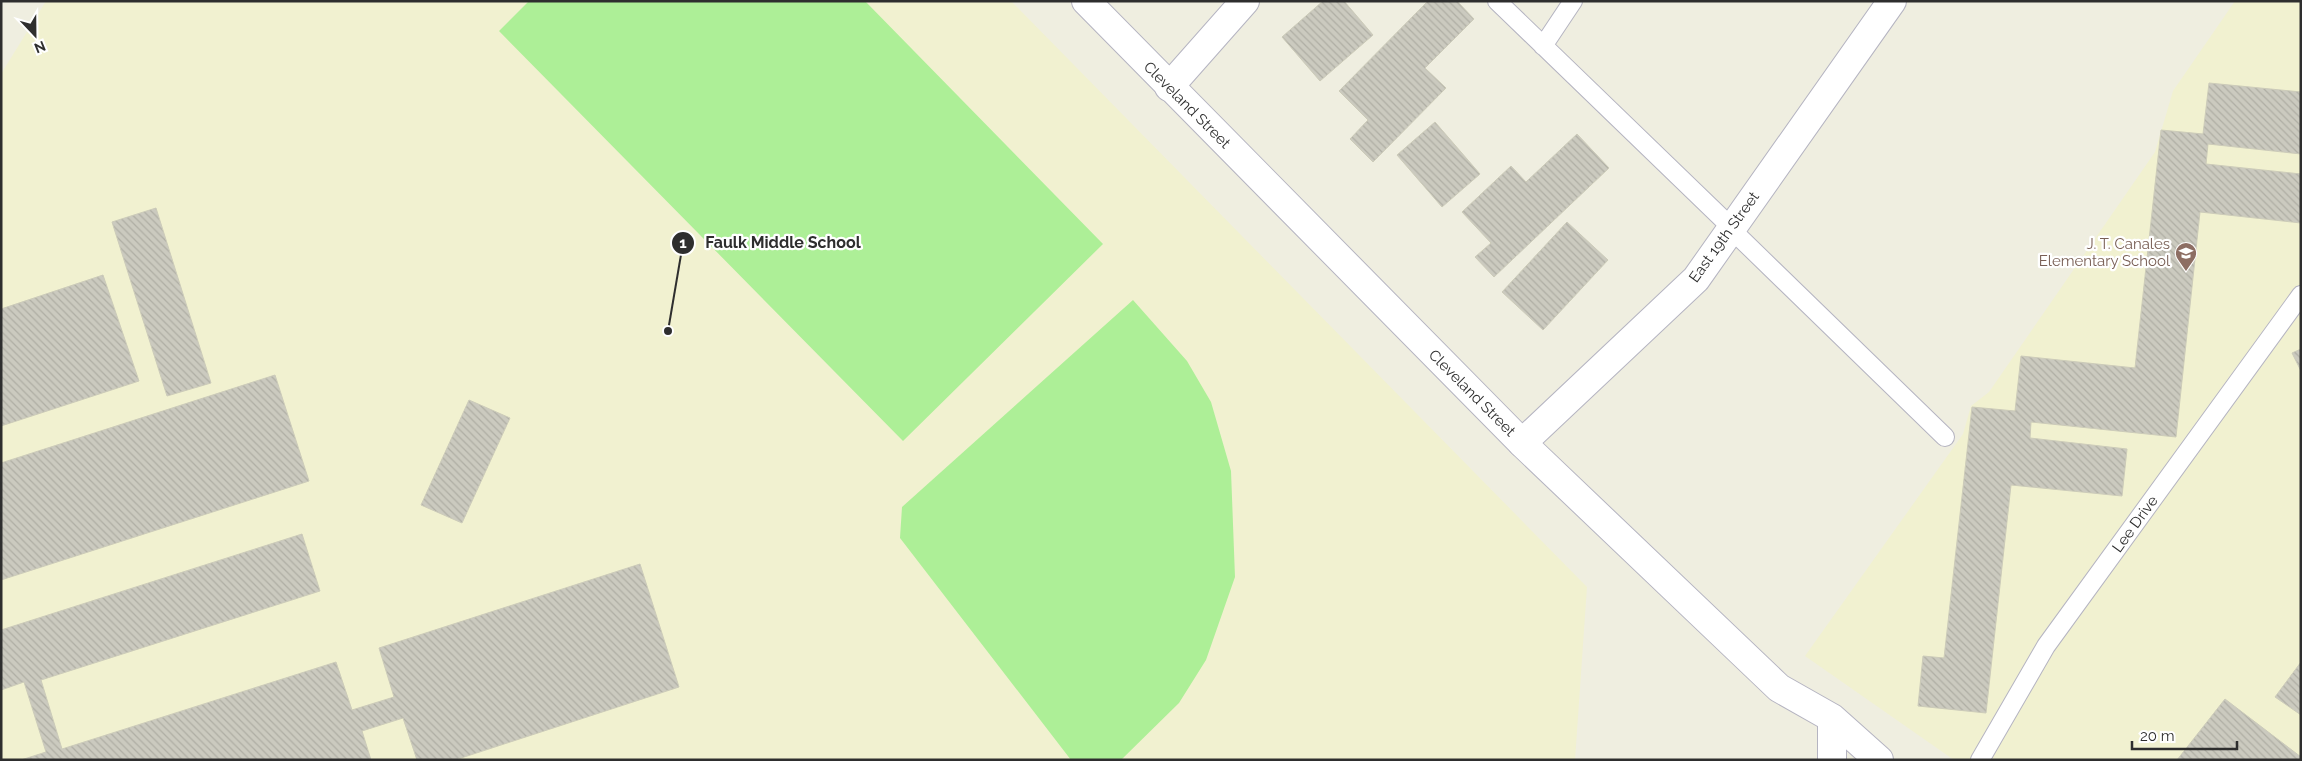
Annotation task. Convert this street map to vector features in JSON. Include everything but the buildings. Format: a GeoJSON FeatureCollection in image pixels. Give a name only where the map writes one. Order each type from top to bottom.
{"type":"FeatureCollection","features":[{"type":"Feature","properties":{"kind":"street","name":"Cleveland Street"},"geometry":{"type":"LineString","coordinates":[[1086,1],[1522,443],[1779,688],[1832,718],[1879,760]]}},
{"type":"Feature","properties":{"kind":"street"},"geometry":{"type":"LineString","coordinates":[[1169,87],[1245,1]]}},
{"type":"Feature","properties":{"kind":"street","name":"East 19th Street"},"geometry":{"type":"LineString","coordinates":[[1522,443],[1696,278],[1892,1]]}},
{"type":"Feature","properties":{"kind":"street"},"geometry":{"type":"LineString","coordinates":[[1832,718],[1832,760]]}},
{"type":"Feature","properties":{"kind":"lane"},"geometry":{"type":"LineString","coordinates":[[1497,1],[1945,437]]}},
{"type":"Feature","properties":{"kind":"lane"},"geometry":{"type":"LineString","coordinates":[[1543,46],[1573,1]]}},
{"type":"Feature","properties":{"kind":"lane","name":"Lee Drive"},"geometry":{"type":"LineString","coordinates":[[1980,760],[2046,646],[2301,295]]}},
{"type":"Feature","properties":{"kind":"shaded area"},"geometry":{"type":"Polygon","coordinates":[[[46,1],[1011,1],[1587,587],[1575,760],[1,760],[1,74],[46,1]]]}},
{"type":"Feature","properties":{"kind":"shaded area","name":"J. T. Canales Elementary School"},"geometry":{"type":"Polygon","coordinates":[[[2235,1],[2301,1],[2301,760],[1954,760],[1805,656],[1963,434],[1971,406],[1989,392],[2155,152],[2173,91],[2235,1]]]}},
{"type":"Feature","properties":{"kind":"green space"},"geometry":{"type":"Polygon","coordinates":[[[529,1],[865,1],[1103,244],[903,441],[499,31],[529,1]]]}},
{"type":"Feature","properties":{"kind":"green space"},"geometry":{"type":"Polygon","coordinates":[[[1133,300],[1187,361],[1211,402],[1231,471],[1235,577],[1206,660],[1179,703],[1121,760],[1071,760],[900,538],[902,507],[1133,300]]]}},
{"type":"Feature","properties":{"kind":"place","name":"J. T. Canales Elementary School"},"geometry":{"type":"Point","coordinates":[2186,272]}},
{"type":"Feature","properties":{"kind":"place","name":"Faulk Middle School"},"geometry":{"type":"Point","coordinates":[668,331]}}]}
